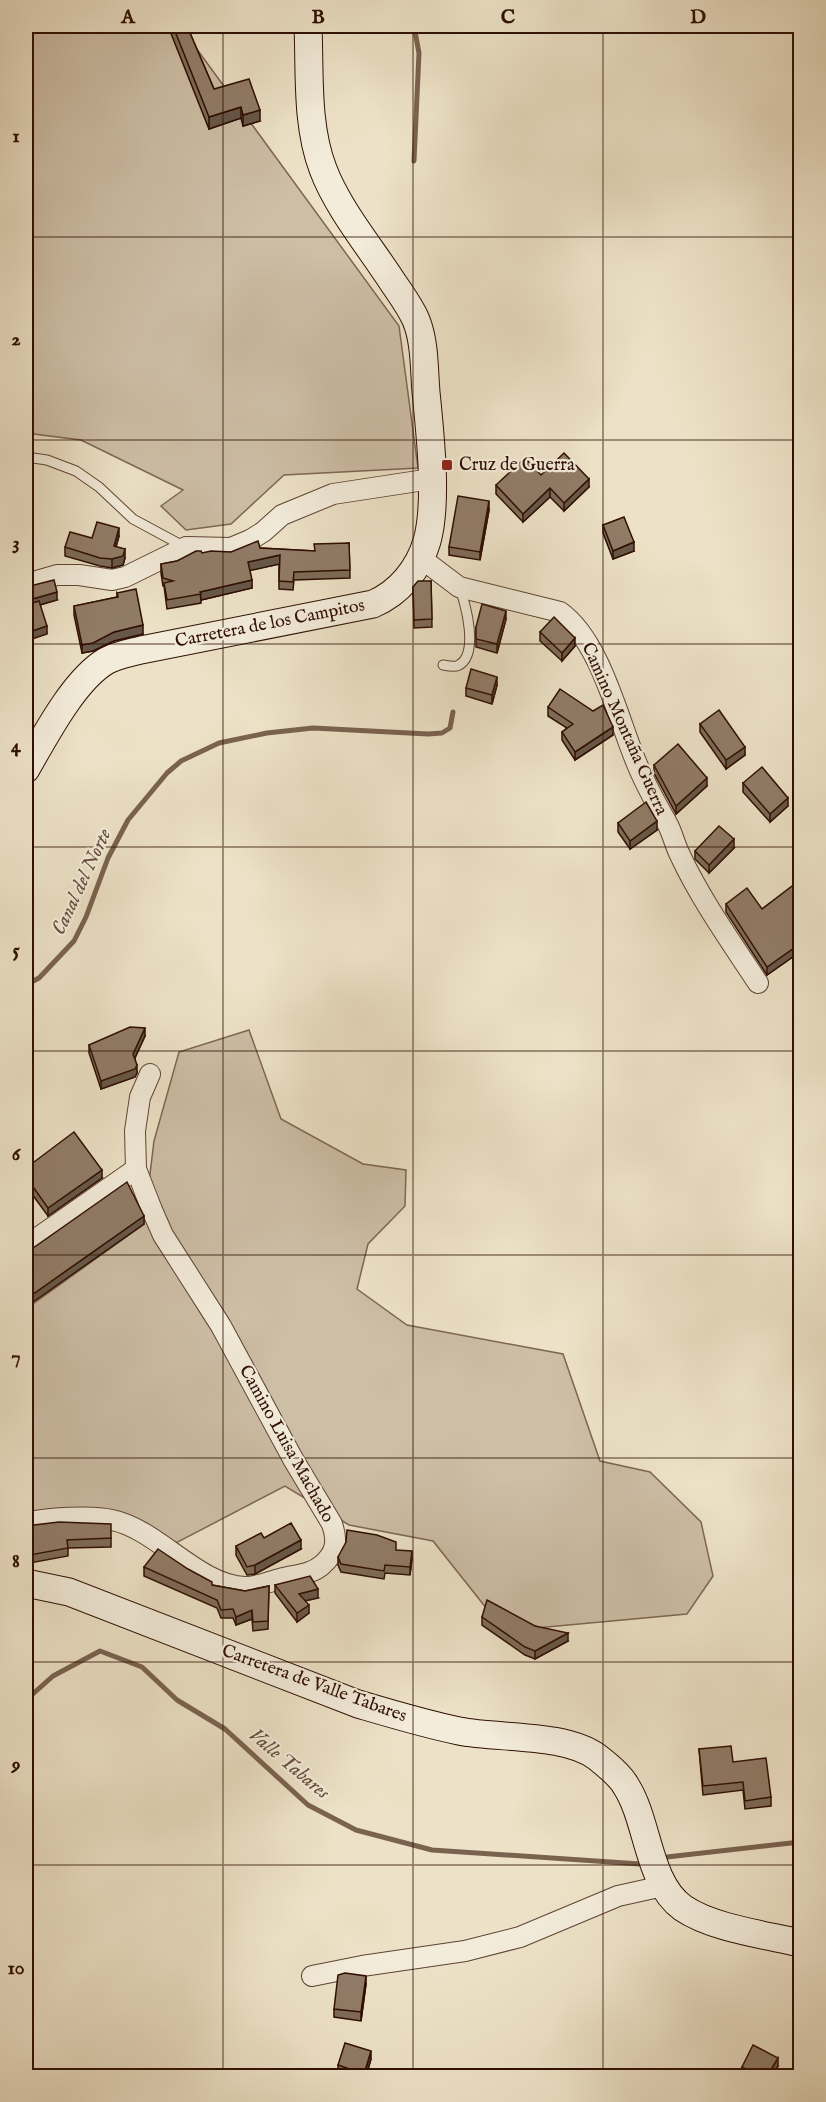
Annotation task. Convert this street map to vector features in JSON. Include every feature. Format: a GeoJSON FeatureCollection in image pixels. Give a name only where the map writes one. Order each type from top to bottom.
{"type":"FeatureCollection","features":[{"type":"Feature","properties":{"kind":"main road","name":"Carretera de los Campitos"},"geometry":{"type":"LineString","coordinates":[[26,769],[62,709],[86,678],[104,662],[141,650],[373,604],[388,598],[419,560],[429,531],[431,479],[422,344],[416,320],[336,196],[316,151],[308,26]]}},
{"type":"Feature","properties":{"kind":"main road","name":"Carretera de Valle Tabares"},"geometry":{"type":"LineString","coordinates":[[26,1583],[69,1592],[358,1704],[390,1714],[461,1731],[570,1745],[595,1756],[626,1785],[635,1803],[663,1886],[682,1907],[707,1921],[801,1943]]}},
{"type":"Feature","properties":{"kind":"street"},"geometry":{"type":"LineString","coordinates":[[26,584],[57,574],[112,580],[125,577],[186,547],[231,548],[263,532],[282,515],[333,494],[431,479]]}},
{"type":"Feature","properties":{"kind":"street","name":"Camino Montaña Guerra"},"geometry":{"type":"LineString","coordinates":[[419,560],[430,565],[459,587],[560,612],[579,630],[603,674],[636,763],[680,855],[716,918],[758,983]]}},
{"type":"Feature","properties":{"kind":"street"},"geometry":{"type":"LineString","coordinates":[[26,1246],[136,1169],[136,1112],[150,1074]]}},
{"type":"Feature","properties":{"kind":"street","name":"Camino Luisa Machado"},"geometry":{"type":"LineString","coordinates":[[26,1523],[50,1519],[111,1520],[138,1531],[223,1583],[246,1587],[316,1571],[334,1550],[335,1534],[332,1524],[292,1459],[221,1326],[163,1235],[136,1169]]}},
{"type":"Feature","properties":{"kind":"street"},"geometry":{"type":"LineString","coordinates":[[312,1976],[465,1951],[520,1937],[618,1896],[663,1886]]}},
{"type":"Feature","properties":{"kind":"lane"},"geometry":{"type":"LineString","coordinates":[[26,457],[47,460],[76,471],[99,487],[133,519],[186,547]]}},
{"type":"Feature","properties":{"kind":"lane"},"geometry":{"type":"LineString","coordinates":[[443,665],[459,665],[464,662],[468,650],[470,637],[468,621],[459,587]]}},
{"type":"Feature","properties":{"kind":"shaded area"},"geometry":{"type":"Polygon","coordinates":[[[26,26],[180,26],[399,326],[418,468],[284,475],[231,524],[186,530],[161,506],[183,490],[81,440],[26,433],[26,26]]]}},
{"type":"Feature","properties":{"kind":"shaded area"},"geometry":{"type":"Polygon","coordinates":[[[249,1030],[281,1119],[363,1164],[406,1170],[405,1206],[368,1244],[357,1289],[407,1325],[563,1354],[600,1461],[650,1472],[701,1522],[713,1576],[687,1614],[536,1628],[487,1609],[433,1541],[349,1525],[285,1486],[174,1544],[134,1518],[26,1516],[26,1309],[144,1224],[154,1141],[179,1052],[249,1030]]]}},
{"type":"Feature","properties":{"kind":"building"},"geometry":{"type":"Polygon","coordinates":[[[173,26],[187,26],[214,89],[249,79],[260,110],[243,115],[241,107],[209,117],[173,26]]]}},
{"type":"Feature","properties":{"kind":"building"},"geometry":{"type":"Polygon","coordinates":[[[564,453],[589,479],[564,503],[550,488],[523,514],[496,485],[525,458],[541,475],[564,453]]]}},
{"type":"Feature","properties":{"kind":"building"},"geometry":{"type":"Polygon","coordinates":[[[458,496],[489,501],[480,552],[449,547],[458,496]]]}},
{"type":"Feature","properties":{"kind":"building"},"geometry":{"type":"Polygon","coordinates":[[[624,517],[634,542],[613,551],[603,525],[624,517]]]}},
{"type":"Feature","properties":{"kind":"building"},"geometry":{"type":"Polygon","coordinates":[[[97,522],[119,528],[114,546],[125,549],[123,556],[112,559],[100,558],[65,547],[70,532],[92,538],[97,522]]]}},
{"type":"Feature","properties":{"kind":"building"},"geometry":{"type":"Polygon","coordinates":[[[258,541],[260,548],[315,551],[314,544],[349,543],[350,570],[294,572],[293,582],[279,581],[280,555],[248,562],[252,580],[200,592],[201,594],[167,600],[164,583],[173,581],[163,578],[161,564],[177,561],[196,551],[202,553],[231,552],[258,541]]]}},
{"type":"Feature","properties":{"kind":"building"},"geometry":{"type":"Polygon","coordinates":[[[54,580],[57,592],[29,600],[26,587],[54,580]]]}},
{"type":"Feature","properties":{"kind":"building"},"geometry":{"type":"Polygon","coordinates":[[[418,581],[431,581],[432,619],[414,620],[413,587],[418,581]]]}},
{"type":"Feature","properties":{"kind":"building"},"geometry":{"type":"Polygon","coordinates":[[[136,589],[143,625],[114,632],[93,643],[82,645],[74,606],[118,597],[117,593],[136,589]]]}},
{"type":"Feature","properties":{"kind":"building"},"geometry":{"type":"Polygon","coordinates":[[[39,601],[47,626],[26,633],[26,605],[39,601]]]}},
{"type":"Feature","properties":{"kind":"building"},"geometry":{"type":"Polygon","coordinates":[[[482,604],[506,611],[497,644],[476,639],[476,627],[482,604]]]}},
{"type":"Feature","properties":{"kind":"building"},"geometry":{"type":"Polygon","coordinates":[[[554,617],[575,638],[562,653],[540,632],[554,617]]]}},
{"type":"Feature","properties":{"kind":"building"},"geometry":{"type":"Polygon","coordinates":[[[471,669],[497,677],[492,695],[466,688],[471,669]]]}},
{"type":"Feature","properties":{"kind":"building"},"geometry":{"type":"Polygon","coordinates":[[[560,689],[593,711],[603,705],[613,727],[575,752],[562,732],[573,724],[548,707],[560,689]]]}},
{"type":"Feature","properties":{"kind":"building"},"geometry":{"type":"Polygon","coordinates":[[[719,710],[745,747],[726,760],[700,724],[719,710]]]}},
{"type":"Feature","properties":{"kind":"building"},"geometry":{"type":"Polygon","coordinates":[[[678,744],[707,778],[676,806],[654,765],[678,744]]]}},
{"type":"Feature","properties":{"kind":"building"},"geometry":{"type":"Polygon","coordinates":[[[762,767],[788,798],[770,814],[743,783],[762,767]]]}},
{"type":"Feature","properties":{"kind":"building"},"geometry":{"type":"Polygon","coordinates":[[[646,802],[657,821],[630,841],[618,823],[646,802]]]}},
{"type":"Feature","properties":{"kind":"building"},"geometry":{"type":"Polygon","coordinates":[[[719,826],[734,839],[709,865],[695,851],[719,826]]]}},
{"type":"Feature","properties":{"kind":"building"},"geometry":{"type":"Polygon","coordinates":[[[800,880],[801,943],[767,967],[726,904],[747,888],[762,909],[800,880]]]}},
{"type":"Feature","properties":{"kind":"building"},"geometry":{"type":"Polygon","coordinates":[[[130,1027],[145,1028],[133,1054],[137,1065],[135,1069],[101,1081],[89,1045],[130,1027]]]}},
{"type":"Feature","properties":{"kind":"building"},"geometry":{"type":"Polygon","coordinates":[[[74,1132],[102,1170],[48,1208],[26,1177],[26,1168],[74,1132]]]}},
{"type":"Feature","properties":{"kind":"building"},"geometry":{"type":"Polygon","coordinates":[[[127,1182],[144,1216],[26,1299],[26,1249],[33,1248],[127,1182]]]}},
{"type":"Feature","properties":{"kind":"building"},"geometry":{"type":"Polygon","coordinates":[[[59,1522],[111,1524],[111,1538],[67,1540],[68,1548],[30,1555],[29,1550],[26,1550],[26,1526],[59,1522]]]}},
{"type":"Feature","properties":{"kind":"building"},"geometry":{"type":"Polygon","coordinates":[[[291,1523],[301,1540],[247,1567],[236,1546],[261,1533],[264,1538],[291,1523]]]}},
{"type":"Feature","properties":{"kind":"building"},"geometry":{"type":"Polygon","coordinates":[[[347,1530],[377,1535],[396,1542],[396,1550],[412,1551],[410,1567],[385,1565],[384,1571],[341,1564],[338,1557],[346,1542],[347,1530]]]}},
{"type":"Feature","properties":{"kind":"building"},"geometry":{"type":"Polygon","coordinates":[[[158,1549],[212,1582],[212,1585],[245,1591],[269,1586],[268,1621],[253,1622],[252,1610],[236,1617],[233,1609],[221,1610],[217,1600],[144,1567],[158,1549]]]}},
{"type":"Feature","properties":{"kind":"building"},"geometry":{"type":"Polygon","coordinates":[[[310,1576],[318,1589],[299,1594],[309,1605],[297,1613],[275,1585],[310,1576]]]}},
{"type":"Feature","properties":{"kind":"building"},"geometry":{"type":"Polygon","coordinates":[[[487,1600],[535,1626],[568,1633],[535,1651],[525,1647],[482,1617],[487,1600]]]}},
{"type":"Feature","properties":{"kind":"building"},"geometry":{"type":"Polygon","coordinates":[[[731,1746],[733,1762],[766,1758],[771,1797],[745,1801],[743,1782],[703,1786],[699,1749],[731,1746]]]}},
{"type":"Feature","properties":{"kind":"building"},"geometry":{"type":"Polygon","coordinates":[[[345,1973],[366,1976],[361,2012],[334,2009],[338,1975],[345,1973]]]}},
{"type":"Feature","properties":{"kind":"building"},"geometry":{"type":"Polygon","coordinates":[[[345,2043],[371,2051],[364,2074],[338,2065],[345,2043]]]}},
{"type":"Feature","properties":{"kind":"building"},"geometry":{"type":"Polygon","coordinates":[[[753,2045],[778,2058],[767,2076],[760,2076],[742,2067],[753,2045]]]}},
{"type":"Feature","properties":{"kind":"waterway","name":"Canal del Norte"},"geometry":{"type":"LineString","coordinates":[[414,26],[419,53],[414,161]]}},
{"type":"Feature","properties":{"kind":"waterway","name":"Canal del Norte"},"geometry":{"type":"LineString","coordinates":[[26,985],[39,978],[74,941],[86,917],[108,858],[128,820],[167,773],[181,761],[219,743],[267,733],[313,728],[442,733],[450,728],[453,712]]}},
{"type":"Feature","properties":{"kind":"waterway","name":"Valle Tabares"},"geometry":{"type":"LineString","coordinates":[[26,1700],[53,1676],[100,1651],[142,1667],[177,1700],[225,1729],[308,1805],[356,1830],[432,1850],[640,1864]]}},
{"type":"Feature","properties":{"kind":"waterway","name":"Valle Tabares"},"geometry":{"type":"LineString","coordinates":[[667,1857],[800,1842]]}},
{"type":"Feature","properties":{"kind":"place","name":"Cruz de Guerra"},"geometry":{"type":"Point","coordinates":[447,465]}}]}
